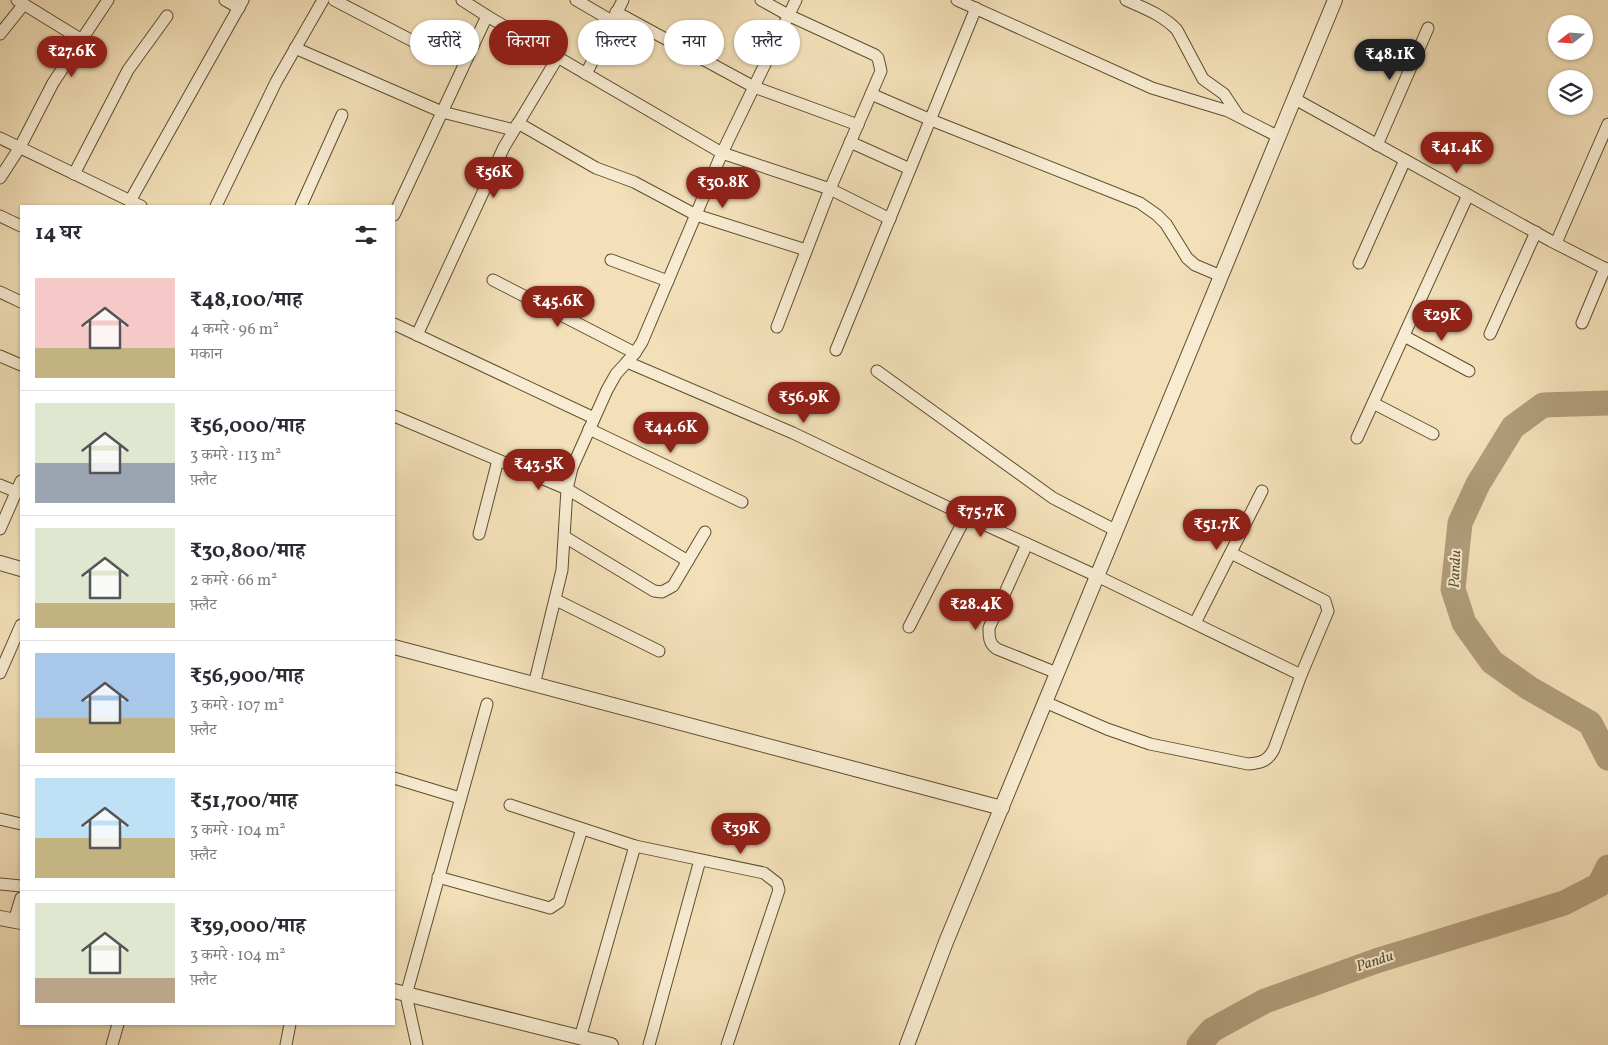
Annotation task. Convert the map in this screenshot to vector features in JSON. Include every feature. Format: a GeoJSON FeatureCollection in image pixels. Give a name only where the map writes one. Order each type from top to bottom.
{"type":"FeatureCollection","features":[{"type":"Feature","properties":{"kind":"street"},"geometry":{"type":"LineString","coordinates":[[0,178],[20,147],[53,83],[108,0]]}},
{"type":"Feature","properties":{"kind":"street"},"geometry":{"type":"LineString","coordinates":[[130,201],[241,4],[226,0]]}},
{"type":"Feature","properties":{"kind":"street"},"geometry":{"type":"LineString","coordinates":[[216,205],[276,82],[323,0]]}},
{"type":"Feature","properties":{"kind":"street"},"geometry":{"type":"LineString","coordinates":[[334,0],[410,40]]}},
{"type":"Feature","properties":{"kind":"street"},"geometry":{"type":"LineString","coordinates":[[462,0],[494,20]]}},
{"type":"Feature","properties":{"kind":"street"},"geometry":{"type":"LineString","coordinates":[[576,0],[614,16],[754,87],[858,125]]}},
{"type":"Feature","properties":{"kind":"street"},"geometry":{"type":"LineString","coordinates":[[586,74],[623,0]]}},
{"type":"Feature","properties":{"kind":"street"},"geometry":{"type":"LineString","coordinates":[[762,0],[788,15],[875,55],[878,58],[881,71],[830,189],[777,327]]}},
{"type":"Feature","properties":{"kind":"street"},"geometry":{"type":"LineString","coordinates":[[534,685],[562,570],[567,489],[572,468],[607,390],[616,374],[636,353],[648,330],[722,153],[796,0]]}},
{"type":"Feature","properties":{"kind":"street"},"geometry":{"type":"LineString","coordinates":[[957,0],[1152,88],[1238,115],[1279,137]]}},
{"type":"Feature","properties":{"kind":"street"},"geometry":{"type":"LineString","coordinates":[[1126,0],[1162,16],[1171,23],[1177,30],[1203,78],[1224,94],[1238,115]]}},
{"type":"Feature","properties":{"kind":"street"},"geometry":{"type":"LineString","coordinates":[[907,1045],[946,942],[1335,0]]}},
{"type":"Feature","properties":{"kind":"street"},"geometry":{"type":"LineString","coordinates":[[0,34],[20,2],[82,40]]}},
{"type":"Feature","properties":{"kind":"street"},"geometry":{"type":"LineString","coordinates":[[836,350],[976,8]]}},
{"type":"Feature","properties":{"kind":"street"},"geometry":{"type":"LineString","coordinates":[[74,174],[128,70],[166,16]]}},
{"type":"Feature","properties":{"kind":"street"},"geometry":{"type":"LineString","coordinates":[[395,213],[487,16]]}},
{"type":"Feature","properties":{"kind":"street"},"geometry":{"type":"LineString","coordinates":[[1377,144],[1428,28]]}},
{"type":"Feature","properties":{"kind":"street"},"geometry":{"type":"LineString","coordinates":[[295,48],[442,112],[514,130],[553,65]]}},
{"type":"Feature","properties":{"kind":"street"},"geometry":{"type":"LineString","coordinates":[[568,63],[722,153],[830,189],[890,218]]}},
{"type":"Feature","properties":{"kind":"street"},"geometry":{"type":"LineString","coordinates":[[871,94],[931,120],[1140,203],[1157,214],[1166,224],[1187,258],[1195,265],[1221,276]]}},
{"type":"Feature","properties":{"kind":"street"},"geometry":{"type":"LineString","coordinates":[[1295,99],[1606,269],[1582,323]]}},
{"type":"Feature","properties":{"kind":"street"},"geometry":{"type":"LineString","coordinates":[[301,205],[342,115]]}},
{"type":"Feature","properties":{"kind":"street"},"geometry":{"type":"LineString","coordinates":[[518,123],[596,168],[634,182],[696,214],[806,250]]}},
{"type":"Feature","properties":{"kind":"street"},"geometry":{"type":"LineString","coordinates":[[417,335],[494,168],[518,123]]}},
{"type":"Feature","properties":{"kind":"street"},"geometry":{"type":"LineString","coordinates":[[1556,243],[1608,124]]}},
{"type":"Feature","properties":{"kind":"street"},"geometry":{"type":"LineString","coordinates":[[0,138],[139,205]]}},
{"type":"Feature","properties":{"kind":"street"},"geometry":{"type":"LineString","coordinates":[[850,142],[910,169]]}},
{"type":"Feature","properties":{"kind":"street"},"geometry":{"type":"LineString","coordinates":[[1359,263],[1405,160]]}},
{"type":"Feature","properties":{"kind":"street"},"geometry":{"type":"LineString","coordinates":[[1357,438],[1468,195]]}},
{"type":"Feature","properties":{"kind":"street"},"geometry":{"type":"LineString","coordinates":[[0,216],[20,226]]}},
{"type":"Feature","properties":{"kind":"street"},"geometry":{"type":"LineString","coordinates":[[1490,334],[1536,232]]}},
{"type":"Feature","properties":{"kind":"street"},"geometry":{"type":"LineString","coordinates":[[611,260],[668,281]]}},
{"type":"Feature","properties":{"kind":"street"},"geometry":{"type":"LineString","coordinates":[[493,280],[636,353]]}},
{"type":"Feature","properties":{"kind":"street"},"geometry":{"type":"LineString","coordinates":[[0,292],[20,302]]}},
{"type":"Feature","properties":{"kind":"street"},"geometry":{"type":"LineString","coordinates":[[395,324],[594,418]]}},
{"type":"Feature","properties":{"kind":"street"},"geometry":{"type":"LineString","coordinates":[[1404,336],[1469,371]]}},
{"type":"Feature","properties":{"kind":"street"},"geometry":{"type":"LineString","coordinates":[[0,356],[20,365]]}},
{"type":"Feature","properties":{"kind":"street"},"geometry":{"type":"LineString","coordinates":[[627,362],[792,433],[1097,576],[1301,675]]}},
{"type":"Feature","properties":{"kind":"street"},"geometry":{"type":"LineString","coordinates":[[877,371],[1058,502],[1115,530]]}},
{"type":"Feature","properties":{"kind":"street"},"geometry":{"type":"LineString","coordinates":[[1373,404],[1433,434]]}},
{"type":"Feature","properties":{"kind":"street"},"geometry":{"type":"LineString","coordinates":[[395,416],[567,489],[688,560]]}},
{"type":"Feature","properties":{"kind":"street"},"geometry":{"type":"LineString","coordinates":[[589,429],[742,502]]}},
{"type":"Feature","properties":{"kind":"street"},"geometry":{"type":"LineString","coordinates":[[479,534],[498,460]]}},
{"type":"Feature","properties":{"kind":"street"},"geometry":{"type":"LineString","coordinates":[[0,485],[19,486],[0,529]]}},
{"type":"Feature","properties":{"kind":"street"},"geometry":{"type":"LineString","coordinates":[[1195,623],[1262,491]]}},
{"type":"Feature","properties":{"kind":"street"},"geometry":{"type":"LineString","coordinates":[[909,627],[966,516]]}},
{"type":"Feature","properties":{"kind":"street"},"geometry":{"type":"LineString","coordinates":[[565,537],[654,591],[662,592],[673,586],[705,532]]}},
{"type":"Feature","properties":{"kind":"street"},"geometry":{"type":"LineString","coordinates":[[1027,544],[989,628],[989,638],[992,646],[997,649],[1057,673]]}},
{"type":"Feature","properties":{"kind":"street"},"geometry":{"type":"LineString","coordinates":[[1045,702],[1107,729],[1150,744],[1248,764],[1260,763],[1269,759],[1328,611],[1325,601],[1230,553]]}},
{"type":"Feature","properties":{"kind":"street"},"geometry":{"type":"LineString","coordinates":[[0,563],[20,569]]}},
{"type":"Feature","properties":{"kind":"street"},"geometry":{"type":"LineString","coordinates":[[556,600],[659,651]]}},
{"type":"Feature","properties":{"kind":"street"},"geometry":{"type":"LineString","coordinates":[[0,673],[20,627]]}},
{"type":"Feature","properties":{"kind":"street"},"geometry":{"type":"LineString","coordinates":[[395,647],[1002,808]]}},
{"type":"Feature","properties":{"kind":"street"},"geometry":{"type":"LineString","coordinates":[[417,1045],[400,993],[438,877],[486,704]]}},
{"type":"Feature","properties":{"kind":"street"},"geometry":{"type":"LineString","coordinates":[[395,778],[460,798]]}},
{"type":"Feature","properties":{"kind":"street"},"geometry":{"type":"LineString","coordinates":[[510,805],[634,846],[764,873],[777,883],[779,890],[727,1045]]}},
{"type":"Feature","properties":{"kind":"street"},"geometry":{"type":"LineString","coordinates":[[0,819],[20,824]]}},
{"type":"Feature","properties":{"kind":"street"},"geometry":{"type":"LineString","coordinates":[[438,877],[550,908],[559,902],[582,829]]}},
{"type":"Feature","properties":{"kind":"street"},"geometry":{"type":"LineString","coordinates":[[580,1038],[634,846]]}},
{"type":"Feature","properties":{"kind":"street"},"geometry":{"type":"LineString","coordinates":[[648,1045],[700,860]]}},
{"type":"Feature","properties":{"kind":"street"},"geometry":{"type":"LineString","coordinates":[[0,884],[20,886]]}},
{"type":"Feature","properties":{"kind":"street"},"geometry":{"type":"LineString","coordinates":[[0,918],[18,921],[20,906]]}},
{"type":"Feature","properties":{"kind":"street"},"geometry":{"type":"LineString","coordinates":[[400,993],[611,1045]]}},
{"type":"Feature","properties":{"kind":"street"},"geometry":{"type":"LineString","coordinates":[[112,1045],[118,1025]]}},
{"type":"Feature","properties":{"kind":"street"},"geometry":{"type":"LineString","coordinates":[[286,1045],[290,1025]]}},
{"type":"Feature","properties":{"kind":"waterway","name":"Pandu"},"geometry":{"type":"LineString","coordinates":[[1608,403],[1543,405],[1513,427],[1478,484],[1460,523],[1453,589],[1464,623],[1492,662],[1529,688],[1590,723],[1608,758]]}},
{"type":"Feature","properties":{"kind":"waterway","name":"Pandu"},"geometry":{"type":"LineString","coordinates":[[1199,1045],[1212,1030],[1265,1001],[1376,961],[1564,903],[1599,885],[1608,867]]}}]}
